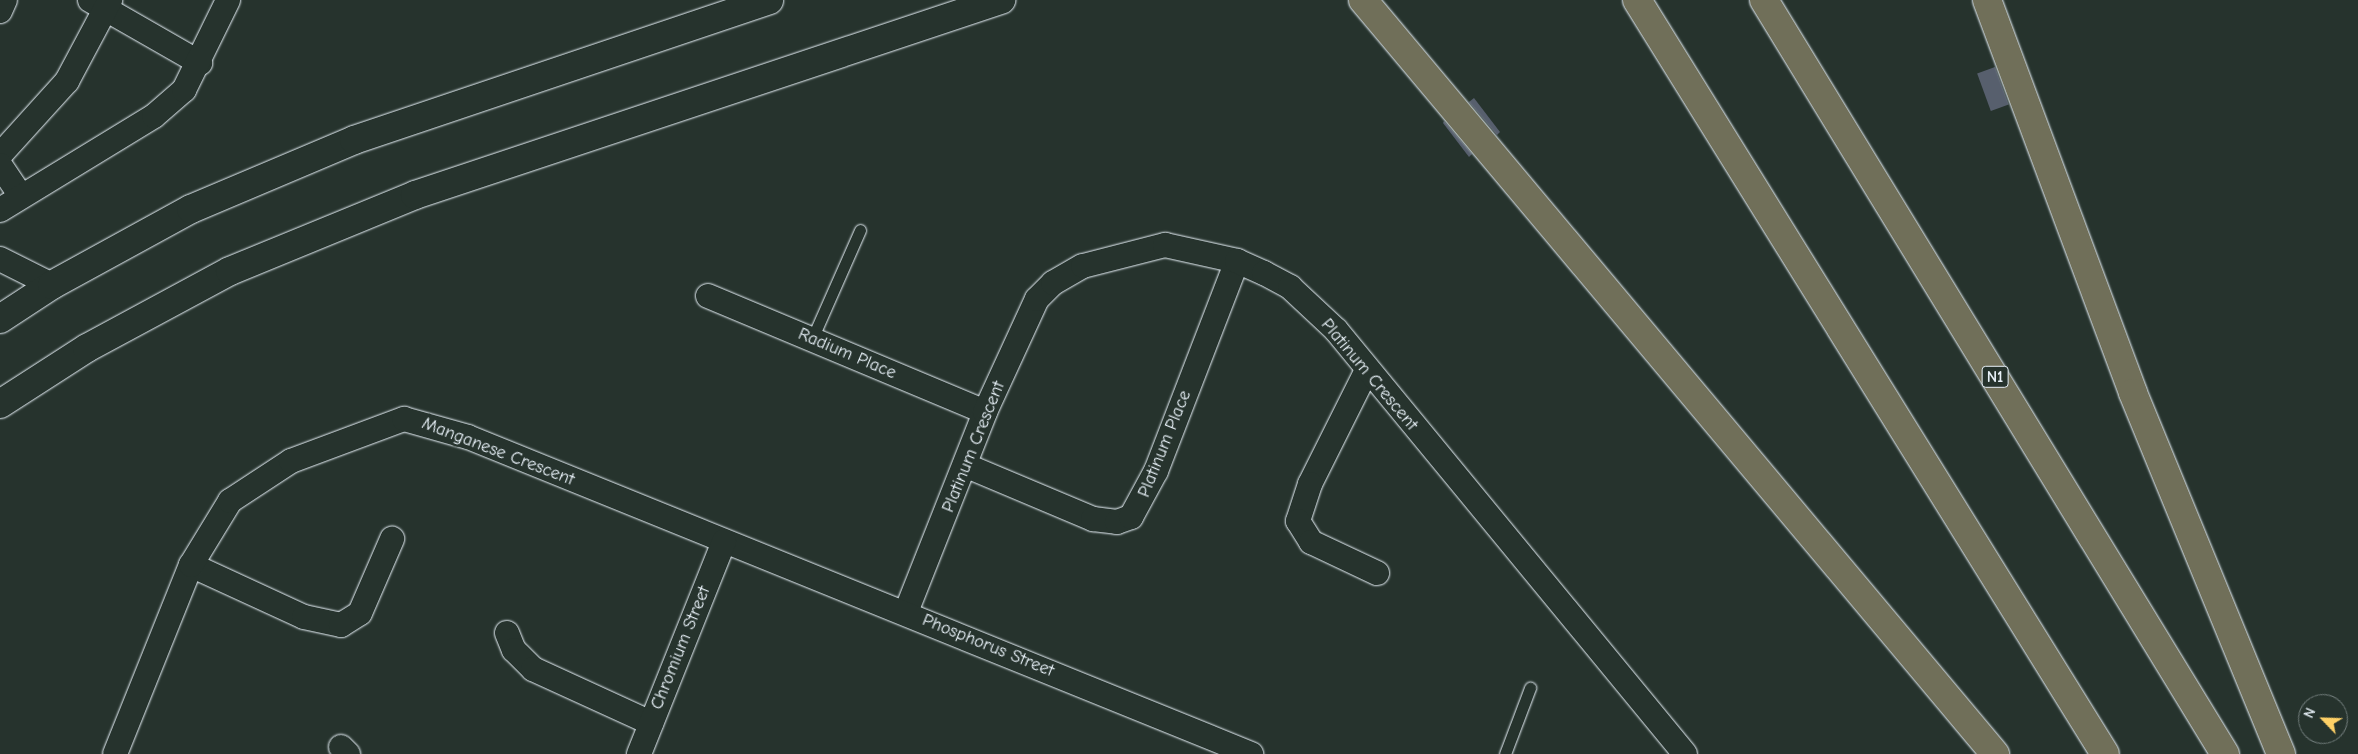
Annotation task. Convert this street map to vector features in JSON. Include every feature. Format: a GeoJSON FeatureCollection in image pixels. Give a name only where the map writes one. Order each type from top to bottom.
{"type":"FeatureCollection","features":[{"type":"Feature","properties":{"kind":"highway"},"geometry":{"type":"LineString","coordinates":[[1637,0],[2105,754]]}},
{"type":"Feature","properties":{"kind":"highway","name":"N1"},"geometry":{"type":"LineString","coordinates":[[1764,0],[2226,754]]}},
{"type":"Feature","properties":{"kind":"highway"},"geometry":{"type":"LineString","coordinates":[[1987,0],[2133,393],[2281,754]]}},
{"type":"Feature","properties":{"kind":"highway"},"geometry":{"type":"LineString","coordinates":[[1364,3],[1996,754]]}},
{"type":"Feature","properties":{"kind":"main road"},"geometry":{"type":"LineString","coordinates":[[0,319],[52,285],[192,209],[354,140],[769,0]]}},
{"type":"Feature","properties":{"kind":"main road"},"geometry":{"type":"LineString","coordinates":[[0,404],[87,348],[230,271],[415,195],[1002,0]]}},
{"type":"Feature","properties":{"kind":"street"},"geometry":{"type":"LineString","coordinates":[[0,11],[5,0]]}},
{"type":"Feature","properties":{"kind":"street"},"geometry":{"type":"LineString","coordinates":[[0,210],[154,116],[184,90],[200,63],[228,0]]}},
{"type":"Feature","properties":{"kind":"street"},"geometry":{"type":"LineString","coordinates":[[0,155],[54,100],[102,3],[200,63]]}},
{"type":"Feature","properties":{"kind":"street"},"geometry":{"type":"LineString","coordinates":[[0,165],[21,196]]}},
{"type":"Feature","properties":{"kind":"street","name":"Platinum Crescent"},"geometry":{"type":"LineString","coordinates":[[906,612],[967,466],[985,412],[1037,299],[1053,283],[1083,266],[1165,245],[1237,261],[1290,287],[1336,330],[1366,372],[1685,754]]}},
{"type":"Feature","properties":{"kind":"street"},"geometry":{"type":"LineString","coordinates":[[0,259],[52,285]]}},
{"type":"Feature","properties":{"kind":"street","name":"Platinum Place"},"geometry":{"type":"LineString","coordinates":[[967,466],[1093,518],[1117,522],[1131,517],[1156,471],[1237,261]]}},
{"type":"Feature","properties":{"kind":"street","name":"Radium Place"},"geometry":{"type":"LineString","coordinates":[[708,296],[985,412]]}},
{"type":"Feature","properties":{"kind":"street"},"geometry":{"type":"LineString","coordinates":[[1366,372],[1310,484],[1298,521],[1311,542],[1377,573]]}},
{"type":"Feature","properties":{"kind":"street","name":"Manganese Crescent"},"geometry":{"type":"LineString","coordinates":[[115,754],[191,565],[218,516],[255,482],[291,461],[404,419],[468,437],[724,541]]}},
{"type":"Feature","properties":{"kind":"street"},"geometry":{"type":"LineString","coordinates":[[191,565],[304,617],[341,625],[360,613],[392,539]]}},
{"type":"Feature","properties":{"kind":"street","name":"Phosphorus Street"},"geometry":{"type":"LineString","coordinates":[[724,541],[906,612],[1251,754]]}},
{"type":"Feature","properties":{"kind":"street","name":"Chromium Street"},"geometry":{"type":"LineString","coordinates":[[639,754],[724,541]]}},
{"type":"Feature","properties":{"kind":"street"},"geometry":{"type":"LineString","coordinates":[[507,633],[514,650],[533,669],[651,723]]}},
{"type":"Feature","properties":{"kind":"lane"},"geometry":{"type":"LineString","coordinates":[[812,339],[860,230]]}},
{"type":"Feature","properties":{"kind":"lane"},"geometry":{"type":"LineString","coordinates":[[1507,754],[1530,688]]}},
{"type":"Feature","properties":{"kind":"building"},"geometry":{"type":"Polygon","coordinates":[[[1995,67],[2009,105],[1991,111],[1977,73],[1995,67]]]}},
{"type":"Feature","properties":{"kind":"building"},"geometry":{"type":"Polygon","coordinates":[[[1474,98],[1500,132],[1497,135],[1469,102],[1474,98]]]}},
{"type":"Feature","properties":{"kind":"building"},"geometry":{"type":"Polygon","coordinates":[[[1444,121],[1472,154],[1469,157],[1443,123],[1444,121]]]}}]}
